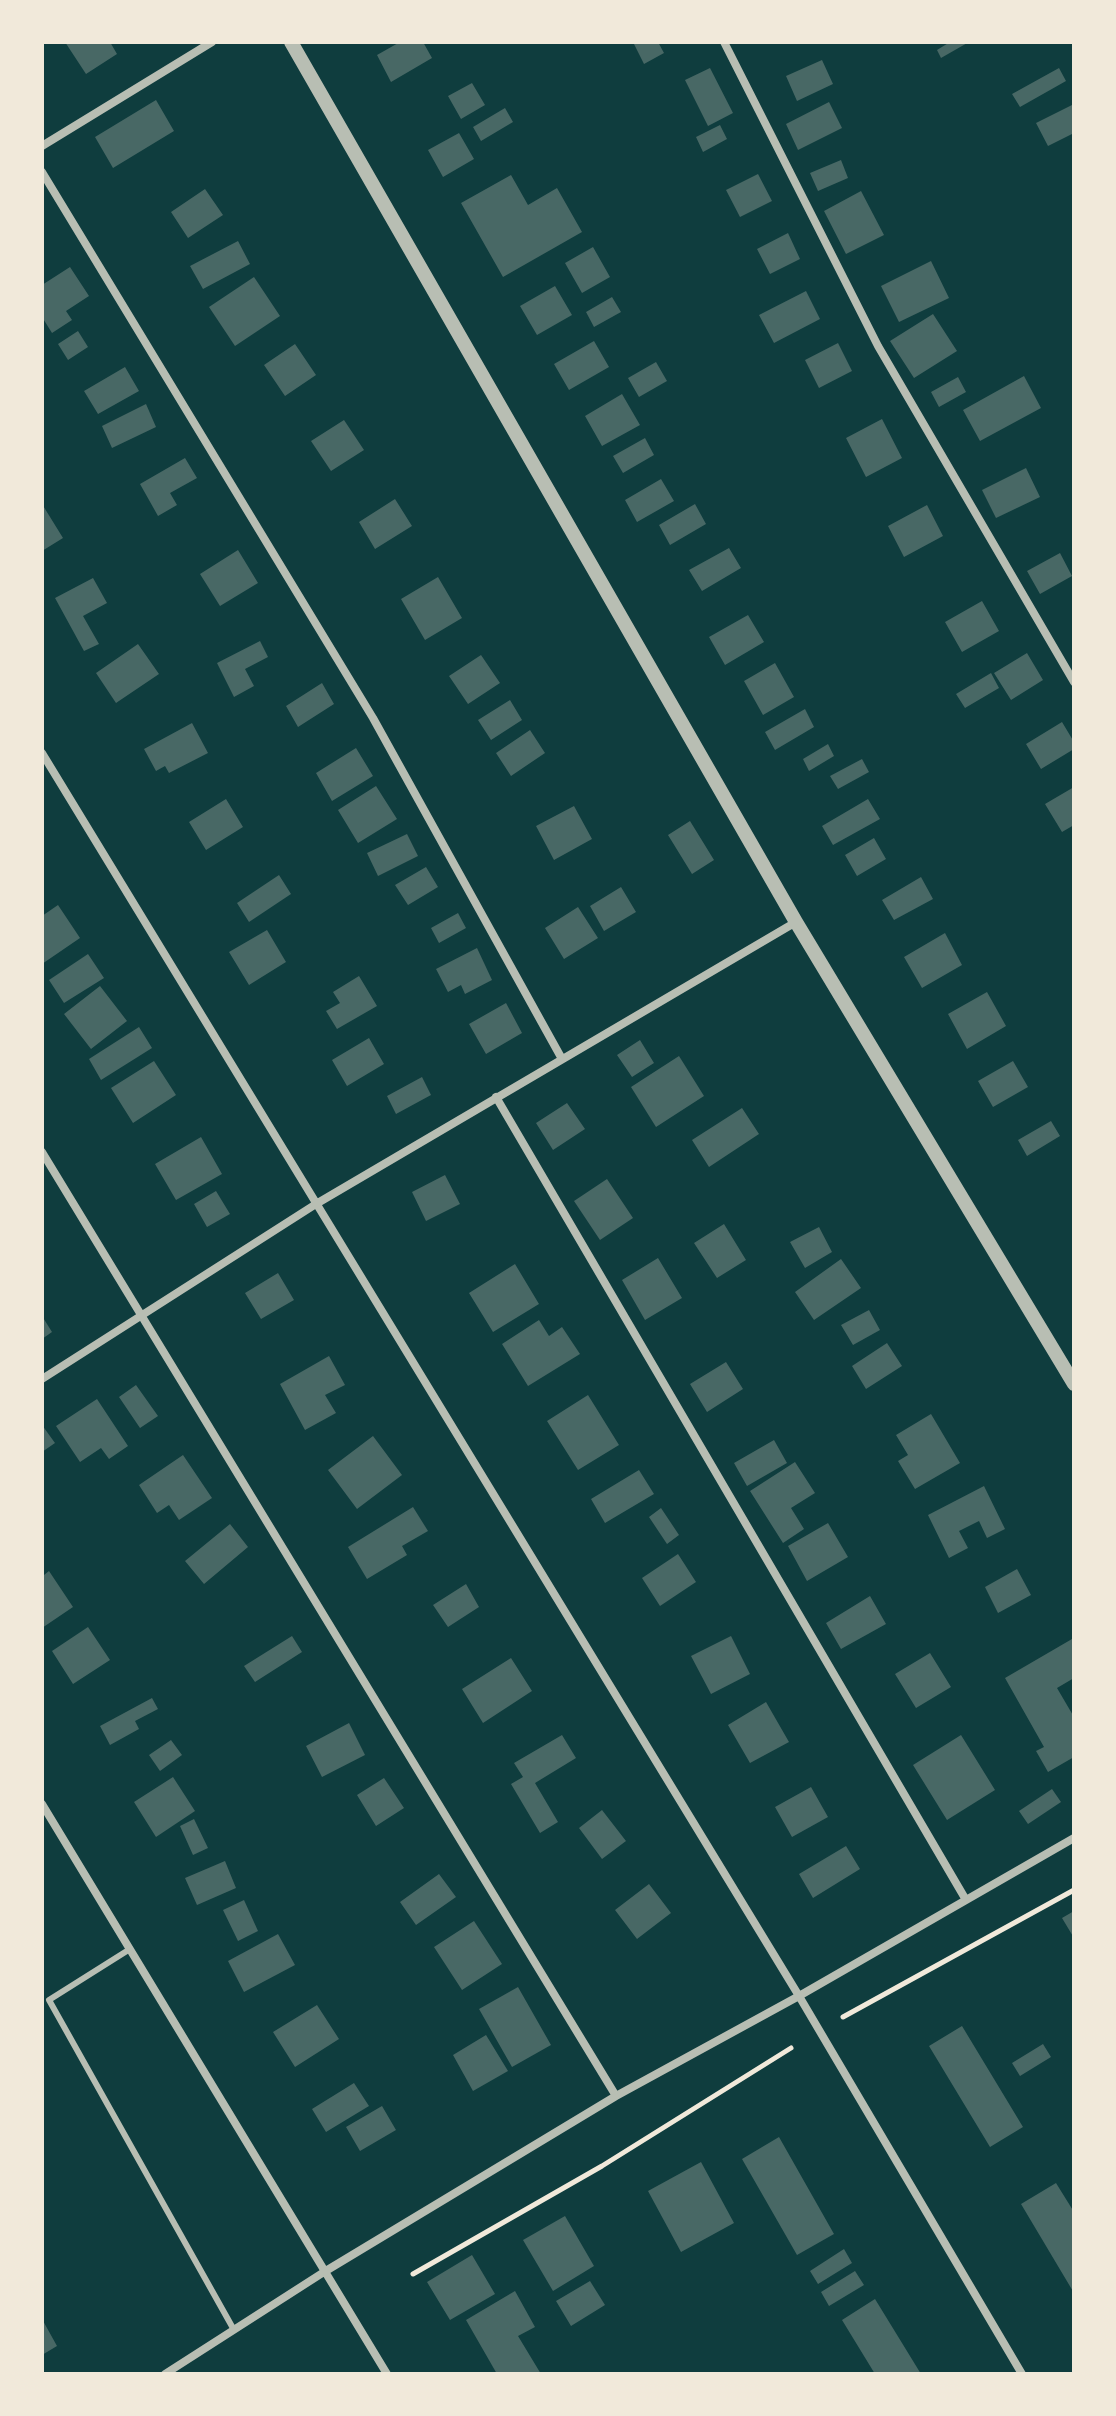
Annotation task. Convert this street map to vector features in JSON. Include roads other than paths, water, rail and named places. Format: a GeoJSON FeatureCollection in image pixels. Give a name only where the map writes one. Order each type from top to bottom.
{"type":"FeatureCollection","features":[{"type":"Feature","properties":{"kind":"street"},"geometry":{"type":"LineString","coordinates":[[42,146],[212,42]]}},
{"type":"Feature","properties":{"kind":"street"},"geometry":{"type":"LineString","coordinates":[[291,42],[796,922],[1074,1384]]}},
{"type":"Feature","properties":{"kind":"street"},"geometry":{"type":"LineString","coordinates":[[724,42],[878,346],[1074,682]]}},
{"type":"Feature","properties":{"kind":"street"},"geometry":{"type":"LineString","coordinates":[[42,172],[373,718],[562,1059]]}},
{"type":"Feature","properties":{"kind":"street"},"geometry":{"type":"LineString","coordinates":[[42,753],[799,1996],[1022,2374]]}},
{"type":"Feature","properties":{"kind":"street"},"geometry":{"type":"LineString","coordinates":[[42,1379],[316,1204],[796,922]]}},
{"type":"Feature","properties":{"kind":"street"},"geometry":{"type":"LineString","coordinates":[[496,1097],[966,1900]]}},
{"type":"Feature","properties":{"kind":"street"},"geometry":{"type":"LineString","coordinates":[[42,1152],[616,2096]]}},
{"type":"Feature","properties":{"kind":"street"},"geometry":{"type":"LineString","coordinates":[[42,1804],[387,2374]]}},
{"type":"Feature","properties":{"kind":"street"},"geometry":{"type":"LineString","coordinates":[[165,2374],[324,2272],[616,2096],[799,1996],[1074,1838]]}},
{"type":"Feature","properties":{"kind":"lane"},"geometry":{"type":"LineString","coordinates":[[130,1949],[49,2000],[234,2330]]}}]}
